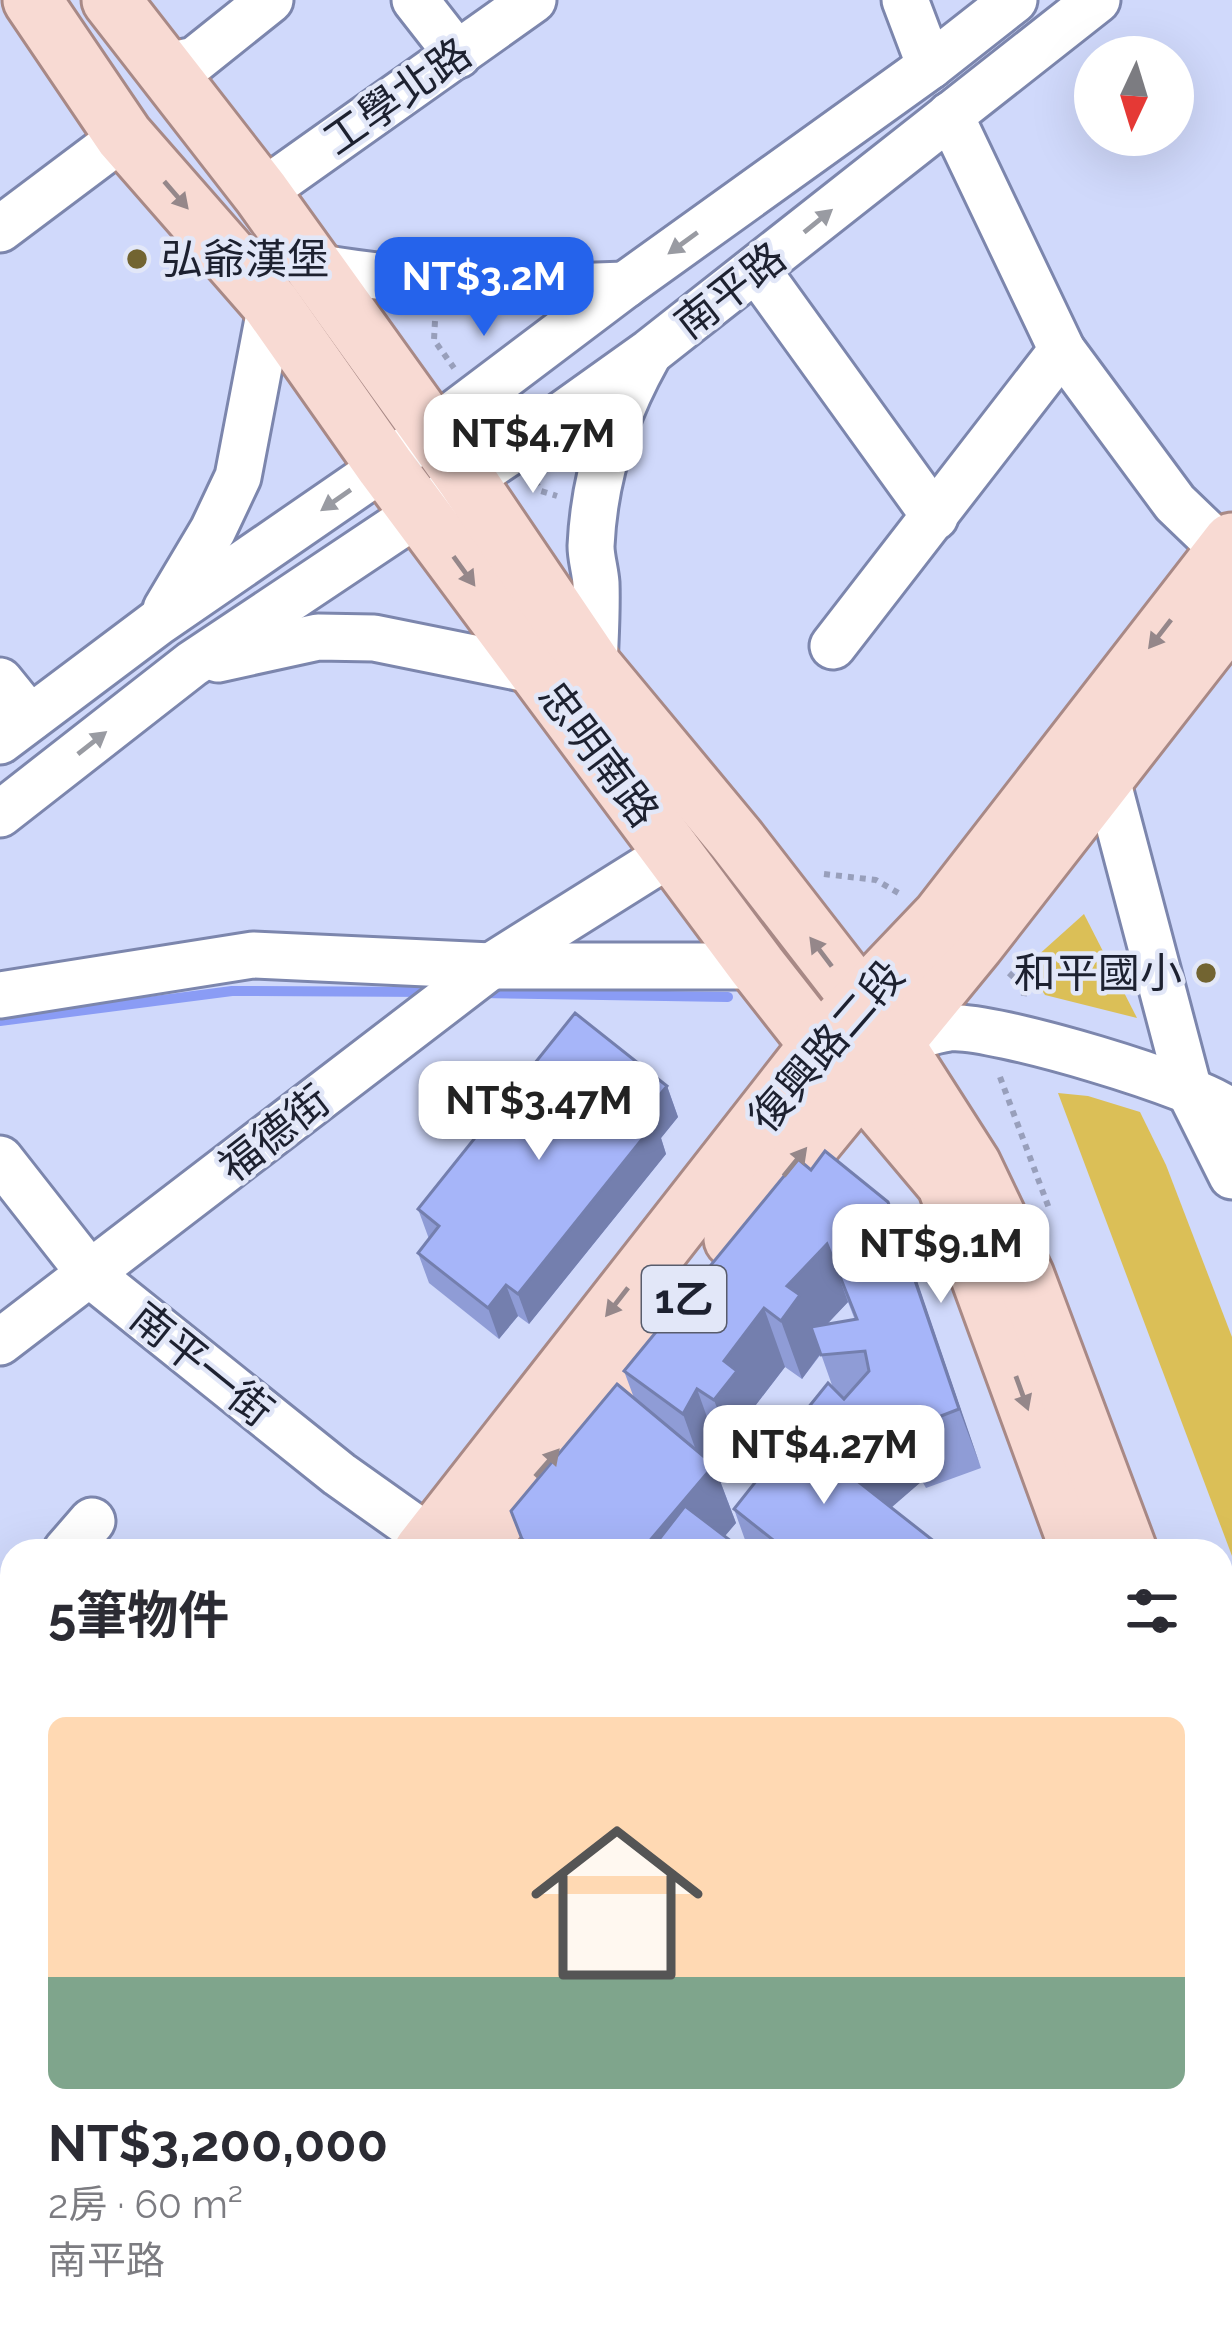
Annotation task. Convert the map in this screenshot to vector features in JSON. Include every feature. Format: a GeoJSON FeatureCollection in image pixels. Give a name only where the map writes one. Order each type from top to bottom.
{"type":"FeatureCollection","features":[{"type":"Feature","properties":{"kind":"main road","name":"忠明南路"},"geometry":{"type":"LineString","coordinates":[[32,0],[124,136],[271,304],[385,466],[757,966],[858,1043],[972,1165],[1024,1276],[1123,1539]]}},
{"type":"Feature","properties":{"kind":"main road","name":"忠明南路"},"geometry":{"type":"LineString","coordinates":[[111,0],[313,266],[452,414],[467,480],[594,668],[736,839],[946,1184],[1066,1539]]}},
{"type":"Feature","properties":{"kind":"main road","name":"復興路二段"},"geometry":{"type":"LineString","coordinates":[[958,930],[1228,547]]}},
{"type":"Feature","properties":{"kind":"main road","name":"復興路二段"},"geometry":{"type":"LineString","coordinates":[[448,1539],[858,1043],[958,930],[1106,776],[1232,614]]}},
{"type":"Feature","properties":{"kind":"street"},"geometry":{"type":"LineString","coordinates":[[163,67],[195,60],[270,0]]}},
{"type":"Feature","properties":{"kind":"street"},"geometry":{"type":"LineString","coordinates":[[415,0],[458,55]]}},
{"type":"Feature","properties":{"kind":"street","name":"工學北路"},"geometry":{"type":"LineString","coordinates":[[261,193],[533,0]]}},
{"type":"Feature","properties":{"kind":"street"},"geometry":{"type":"LineString","coordinates":[[905,0],[930,66]]}},
{"type":"Feature","properties":{"kind":"street","name":"南平路"},"geometry":{"type":"LineString","coordinates":[[15,729],[385,466],[1014,0]]}},
{"type":"Feature","properties":{"kind":"street","name":"南平路"},"geometry":{"type":"LineString","coordinates":[[0,814],[192,664],[650,352],[1097,0]]}},
{"type":"Feature","properties":{"kind":"street"},"geometry":{"type":"LineString","coordinates":[[950,115],[1062,350],[1175,502],[1228,547]]}},
{"type":"Feature","properties":{"kind":"street"},"geometry":{"type":"LineString","coordinates":[[0,229],[124,136]]}},
{"type":"Feature","properties":{"kind":"street"},"geometry":{"type":"LineString","coordinates":[[313,266],[436,283],[544,289],[625,285]]}},
{"type":"Feature","properties":{"kind":"street"},"geometry":{"type":"LineString","coordinates":[[757,270],[935,517]]}},
{"type":"Feature","properties":{"kind":"street"},"geometry":{"type":"LineString","coordinates":[[158,623],[213,530],[238,476],[271,304]]}},
{"type":"Feature","properties":{"kind":"street"},"geometry":{"type":"LineString","coordinates":[[833,646],[1062,350]]}},
{"type":"Feature","properties":{"kind":"street"},"geometry":{"type":"LineString","coordinates":[[594,668],[596,582],[591,550],[595,508],[610,440],[626,395],[650,352]]}},
{"type":"Feature","properties":{"kind":"street"},"geometry":{"type":"LineString","coordinates":[[192,664],[318,638],[374,638],[537,671]]}},
{"type":"Feature","properties":{"kind":"street"},"geometry":{"type":"LineString","coordinates":[[0,681],[15,729]]}},
{"type":"Feature","properties":{"kind":"street"},"geometry":{"type":"LineString","coordinates":[[1106,776],[1189,1090],[1232,1176]]}},
{"type":"Feature","properties":{"kind":"street","name":"福德街"},"geometry":{"type":"LineString","coordinates":[[0,1342],[490,967],[673,852]]}},
{"type":"Feature","properties":{"kind":"street"},"geometry":{"type":"LineString","coordinates":[[0,995],[253,955],[490,967],[757,966]]}},
{"type":"Feature","properties":{"kind":"street"},"geometry":{"type":"LineString","coordinates":[[858,1043],[952,1027],[1018,1038],[1189,1090],[1232,1113]]}},
{"type":"Feature","properties":{"kind":"street","name":"南平一街"},"geometry":{"type":"LineString","coordinates":[[0,1160],[91,1275],[339,1474],[430,1539]]}},
{"type":"Feature","properties":{"kind":"path"},"geometry":{"type":"LineString","coordinates":[[436,283],[434,340],[452,414]]}},
{"type":"Feature","properties":{"kind":"path"},"geometry":{"type":"LineString","coordinates":[[514,449],[541,491],[595,508]]}},
{"type":"Feature","properties":{"kind":"path"},"geometry":{"type":"LineString","coordinates":[[810,861],[826,876],[876,880],[958,930],[1025,988],[1018,1038],[996,1066],[1053,1220]]}},
{"type":"Feature","properties":{"kind":"shaded area"},"geometry":{"type":"Polygon","coordinates":[[[1084,914],[1137,1018],[1045,995],[1026,966],[1084,914]]]}},
{"type":"Feature","properties":{"kind":"shaded area"},"geometry":{"type":"Polygon","coordinates":[[[1058,1093],[1088,1096],[1140,1112],[1166,1165],[1232,1337],[1232,1539],[1226,1539],[1058,1093]]]}},
{"type":"Feature","properties":{"kind":"building"},"geometry":{"type":"Polygon","coordinates":[[[575,1013],[667,1086],[644,1114],[655,1123],[518,1294],[506,1285],[488,1308],[418,1253],[439,1226],[418,1209],[575,1013]]]}},
{"type":"Feature","properties":{"kind":"building"},"geometry":{"type":"Polygon","coordinates":[[[825,1151],[888,1202],[959,1409],[905,1430],[901,1422],[854,1462],[799,1419],[828,1383],[844,1399],[869,1371],[865,1351],[821,1355],[811,1327],[857,1319],[827,1244],[787,1286],[800,1295],[781,1321],[764,1308],[724,1361],[737,1371],[714,1400],[697,1389],[683,1414],[624,1371],[798,1159],[811,1170],[825,1151]]]}},
{"type":"Feature","properties":{"kind":"building"},"geometry":{"type":"Polygon","coordinates":[[[617,1384],[714,1465],[651,1539],[522,1539],[511,1511],[617,1384]]]}},
{"type":"Feature","properties":{"kind":"building"},"geometry":{"type":"Polygon","coordinates":[[[795,1432],[931,1539],[772,1539],[734,1509],[795,1432]]]}},
{"type":"Feature","properties":{"kind":"building"},"geometry":{"type":"Polygon","coordinates":[[[685,1506],[728,1539],[659,1539],[685,1506]]]}},
{"type":"Feature","properties":{"kind":"waterway"},"geometry":{"type":"LineString","coordinates":[[0,1021],[232,991],[433,992]]}},
{"type":"Feature","properties":{"kind":"waterway"},"geometry":{"type":"LineString","coordinates":[[481,993],[728,997]]}},
{"type":"Feature","properties":{"kind":"place","name":"弘爺漢堡"},"geometry":{"type":"Point","coordinates":[137,259]}},
{"type":"Feature","properties":{"kind":"place","name":"和平國小"},"geometry":{"type":"Point","coordinates":[1206,973]}}]}
